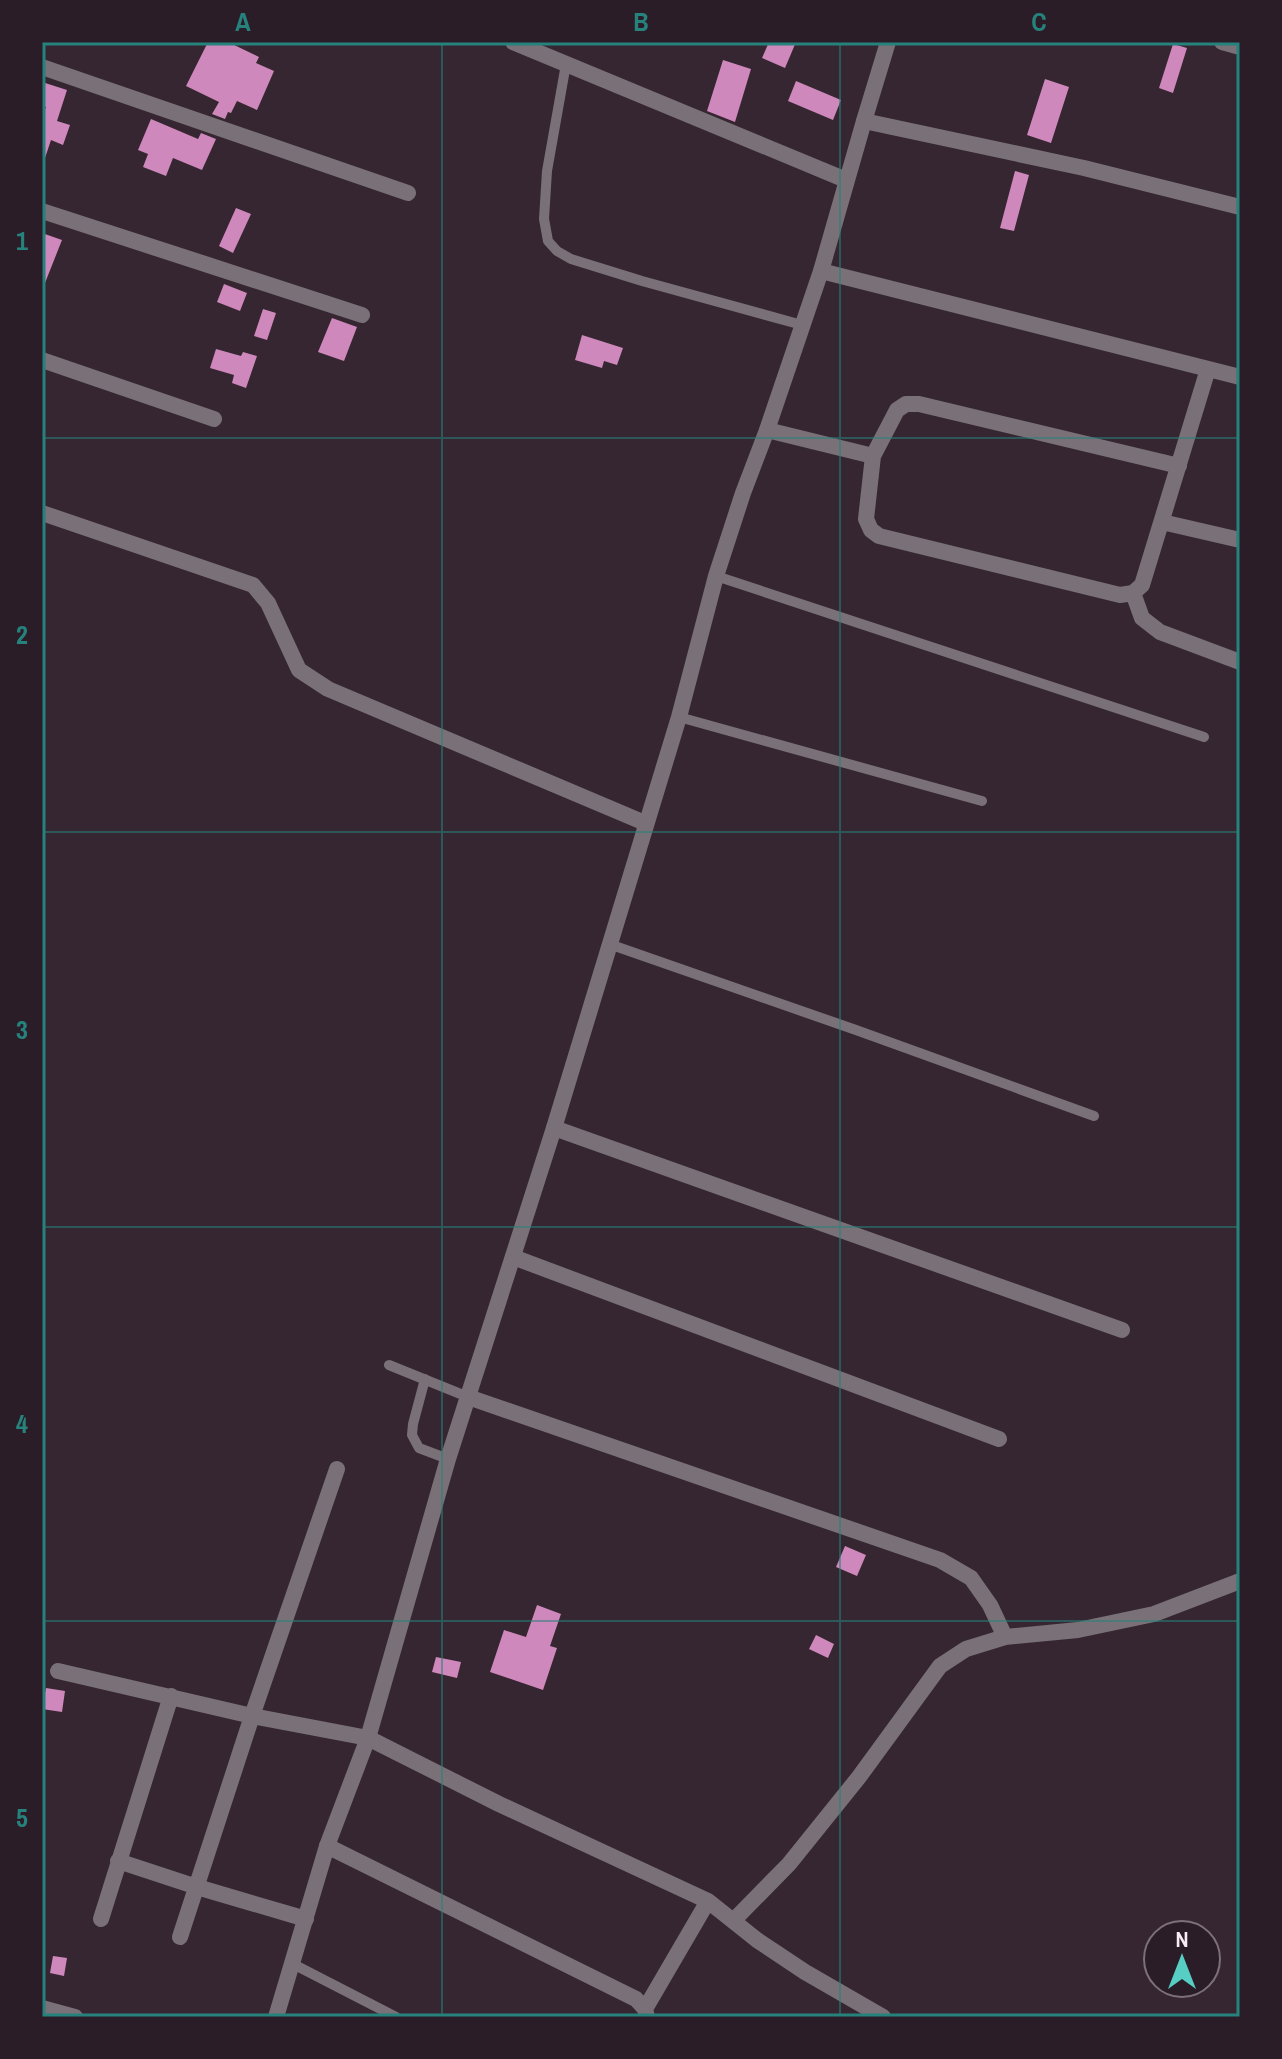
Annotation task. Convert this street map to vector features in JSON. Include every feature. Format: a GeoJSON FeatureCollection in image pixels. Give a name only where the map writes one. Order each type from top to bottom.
{"type":"FeatureCollection","features":[{"type":"Feature","properties":{"kind":"street"},"geometry":{"type":"LineString","coordinates":[[513,42],[846,180]]}},
{"type":"Feature","properties":{"kind":"street"},"geometry":{"type":"LineString","coordinates":[[276,2017],[327,1846],[368,1738],[448,1459],[554,1128],[679,717],[716,576],[821,271],[888,42]]}},
{"type":"Feature","properties":{"kind":"street"},"geometry":{"type":"LineString","coordinates":[[1222,42],[1240,47]]}},
{"type":"Feature","properties":{"kind":"street"},"geometry":{"type":"LineString","coordinates":[[42,67],[408,193]]}},
{"type":"Feature","properties":{"kind":"street"},"geometry":{"type":"LineString","coordinates":[[864,121],[1084,168],[1240,207]]}},
{"type":"Feature","properties":{"kind":"street"},"geometry":{"type":"LineString","coordinates":[[42,211],[362,315]]}},
{"type":"Feature","properties":{"kind":"street"},"geometry":{"type":"LineString","coordinates":[[821,271],[1240,377]]}},
{"type":"Feature","properties":{"kind":"street"},"geometry":{"type":"LineString","coordinates":[[42,360],[214,419]]}},
{"type":"Feature","properties":{"kind":"street"},"geometry":{"type":"LineString","coordinates":[[1179,466],[919,404],[906,404],[897,410],[873,456],[866,519],[871,530],[879,536],[1120,595],[1133,593],[1142,585],[1162,522],[1179,466],[1208,369]]}},
{"type":"Feature","properties":{"kind":"street"},"geometry":{"type":"LineString","coordinates":[[767,430],[873,456]]}},
{"type":"Feature","properties":{"kind":"street"},"geometry":{"type":"LineString","coordinates":[[42,513],[253,585],[268,603],[299,670],[328,689],[645,823]]}},
{"type":"Feature","properties":{"kind":"street"},"geometry":{"type":"LineString","coordinates":[[1162,522],[1240,540]]}},
{"type":"Feature","properties":{"kind":"street"},"geometry":{"type":"LineString","coordinates":[[1133,593],[1142,618],[1160,632],[1240,662]]}},
{"type":"Feature","properties":{"kind":"street"},"geometry":{"type":"LineString","coordinates":[[554,1128],[1122,1330]]}},
{"type":"Feature","properties":{"kind":"street"},"geometry":{"type":"LineString","coordinates":[[513,1257],[999,1439]]}},
{"type":"Feature","properties":{"kind":"street"},"geometry":{"type":"LineString","coordinates":[[468,1397],[940,1560],[971,1578],[990,1605],[1005,1637]]}},
{"type":"Feature","properties":{"kind":"street"},"geometry":{"type":"LineString","coordinates":[[180,1937],[337,1469]]}},
{"type":"Feature","properties":{"kind":"street"},"geometry":{"type":"LineString","coordinates":[[734,1920],[789,1864],[859,1777],[940,1666],[966,1649],[1005,1637],[1078,1630],[1154,1614],[1240,1581]]}},
{"type":"Feature","properties":{"kind":"street"},"geometry":{"type":"LineString","coordinates":[[58,1671],[252,1716],[368,1738],[499,1804],[708,1901],[757,1940],[805,1972],[883,2017]]}},
{"type":"Feature","properties":{"kind":"street"},"geometry":{"type":"LineString","coordinates":[[101,1919],[171,1696]]}},
{"type":"Feature","properties":{"kind":"street"},"geometry":{"type":"LineString","coordinates":[[327,1846],[636,1999],[646,2013],[708,1901]]}},
{"type":"Feature","properties":{"kind":"street"},"geometry":{"type":"LineString","coordinates":[[118,1861],[306,1919]]}},
{"type":"Feature","properties":{"kind":"street"},"geometry":{"type":"LineString","coordinates":[[42,2008],[75,2017]]}},
{"type":"Feature","properties":{"kind":"lane"},"geometry":{"type":"LineString","coordinates":[[566,64],[547,171],[544,219],[548,241],[557,251],[571,259],[642,281],[802,325]]}},
{"type":"Feature","properties":{"kind":"lane"},"geometry":{"type":"LineString","coordinates":[[716,576],[1204,737]]}},
{"type":"Feature","properties":{"kind":"lane"},"geometry":{"type":"LineString","coordinates":[[679,717],[982,801]]}},
{"type":"Feature","properties":{"kind":"lane"},"geometry":{"type":"LineString","coordinates":[[609,944],[1094,1116]]}},
{"type":"Feature","properties":{"kind":"lane"},"geometry":{"type":"LineString","coordinates":[[389,1365],[468,1397]]}},
{"type":"Feature","properties":{"kind":"lane"},"geometry":{"type":"LineString","coordinates":[[425,1379],[412,1435],[419,1448],[448,1459]]}},
{"type":"Feature","properties":{"kind":"lane"},"geometry":{"type":"LineString","coordinates":[[293,1964],[396,2017]]}},
{"type":"Feature","properties":{"kind":"building"},"geometry":{"type":"Polygon","coordinates":[[[208,42],[228,42],[259,57],[256,63],[274,71],[257,110],[237,101],[225,119],[212,114],[219,102],[186,86],[208,42]]]}},
{"type":"Feature","properties":{"kind":"building"},"geometry":{"type":"Polygon","coordinates":[[[769,42],[796,42],[785,68],[762,58],[769,42]]]}},
{"type":"Feature","properties":{"kind":"building"},"geometry":{"type":"Polygon","coordinates":[[[1173,44],[1187,48],[1173,93],[1159,88],[1173,44]]]}},
{"type":"Feature","properties":{"kind":"building"},"geometry":{"type":"Polygon","coordinates":[[[723,60],[751,69],[735,122],[707,111],[723,60]]]}},
{"type":"Feature","properties":{"kind":"building"},"geometry":{"type":"Polygon","coordinates":[[[1045,79],[1069,87],[1051,143],[1027,135],[1045,79]]]}},
{"type":"Feature","properties":{"kind":"building"},"geometry":{"type":"Polygon","coordinates":[[[796,81],[841,100],[833,120],[788,101],[796,81]]]}},
{"type":"Feature","properties":{"kind":"building"},"geometry":{"type":"Polygon","coordinates":[[[42,82],[67,90],[57,121],[70,125],[63,145],[51,140],[45,158],[42,158],[42,116],[46,107],[42,106],[42,82]]]}},
{"type":"Feature","properties":{"kind":"building"},"geometry":{"type":"Polygon","coordinates":[[[151,119],[198,139],[201,133],[216,139],[202,170],[173,158],[166,176],[143,167],[148,154],[138,150],[151,119]]]}},
{"type":"Feature","properties":{"kind":"building"},"geometry":{"type":"Polygon","coordinates":[[[1015,171],[1029,175],[1014,231],[1000,228],[1015,171]]]}},
{"type":"Feature","properties":{"kind":"building"},"geometry":{"type":"Polygon","coordinates":[[[236,208],[251,214],[233,253],[219,246],[236,208]]]}},
{"type":"Feature","properties":{"kind":"building"},"geometry":{"type":"Polygon","coordinates":[[[42,233],[62,240],[43,288],[42,288],[42,233]]]}},
{"type":"Feature","properties":{"kind":"building"},"geometry":{"type":"Polygon","coordinates":[[[224,284],[247,293],[240,311],[217,302],[224,284]]]}},
{"type":"Feature","properties":{"kind":"building"},"geometry":{"type":"Polygon","coordinates":[[[263,309],[276,313],[267,340],[254,336],[263,309]]]}},
{"type":"Feature","properties":{"kind":"building"},"geometry":{"type":"Polygon","coordinates":[[[332,318],[357,327],[344,361],[318,352],[332,318]]]}},
{"type":"Feature","properties":{"kind":"building"},"geometry":{"type":"Polygon","coordinates":[[[582,335],[623,348],[617,365],[604,361],[602,368],[575,360],[582,335]]]}},
{"type":"Feature","properties":{"kind":"building"},"geometry":{"type":"Polygon","coordinates":[[[216,349],[241,356],[243,352],[257,356],[246,388],[232,383],[234,375],[210,368],[216,349]]]}},
{"type":"Feature","properties":{"kind":"building"},"geometry":{"type":"Polygon","coordinates":[[[845,1546],[866,1555],[857,1576],[836,1567],[845,1546]]]}},
{"type":"Feature","properties":{"kind":"building"},"geometry":{"type":"Polygon","coordinates":[[[537,1605],[561,1614],[550,1646],[557,1648],[543,1690],[490,1672],[504,1630],[526,1637],[537,1605]]]}},
{"type":"Feature","properties":{"kind":"building"},"geometry":{"type":"Polygon","coordinates":[[[816,1635],[834,1644],[828,1658],[809,1649],[816,1635]]]}},
{"type":"Feature","properties":{"kind":"building"},"geometry":{"type":"Polygon","coordinates":[[[436,1657],[461,1662],[457,1678],[432,1672],[436,1657]]]}},
{"type":"Feature","properties":{"kind":"building"},"geometry":{"type":"Polygon","coordinates":[[[46,1688],[65,1691],[62,1712],[42,1709],[46,1688]]]}},
{"type":"Feature","properties":{"kind":"building"},"geometry":{"type":"Polygon","coordinates":[[[53,1956],[67,1958],[64,1976],[50,1973],[53,1956]]]}}]}
